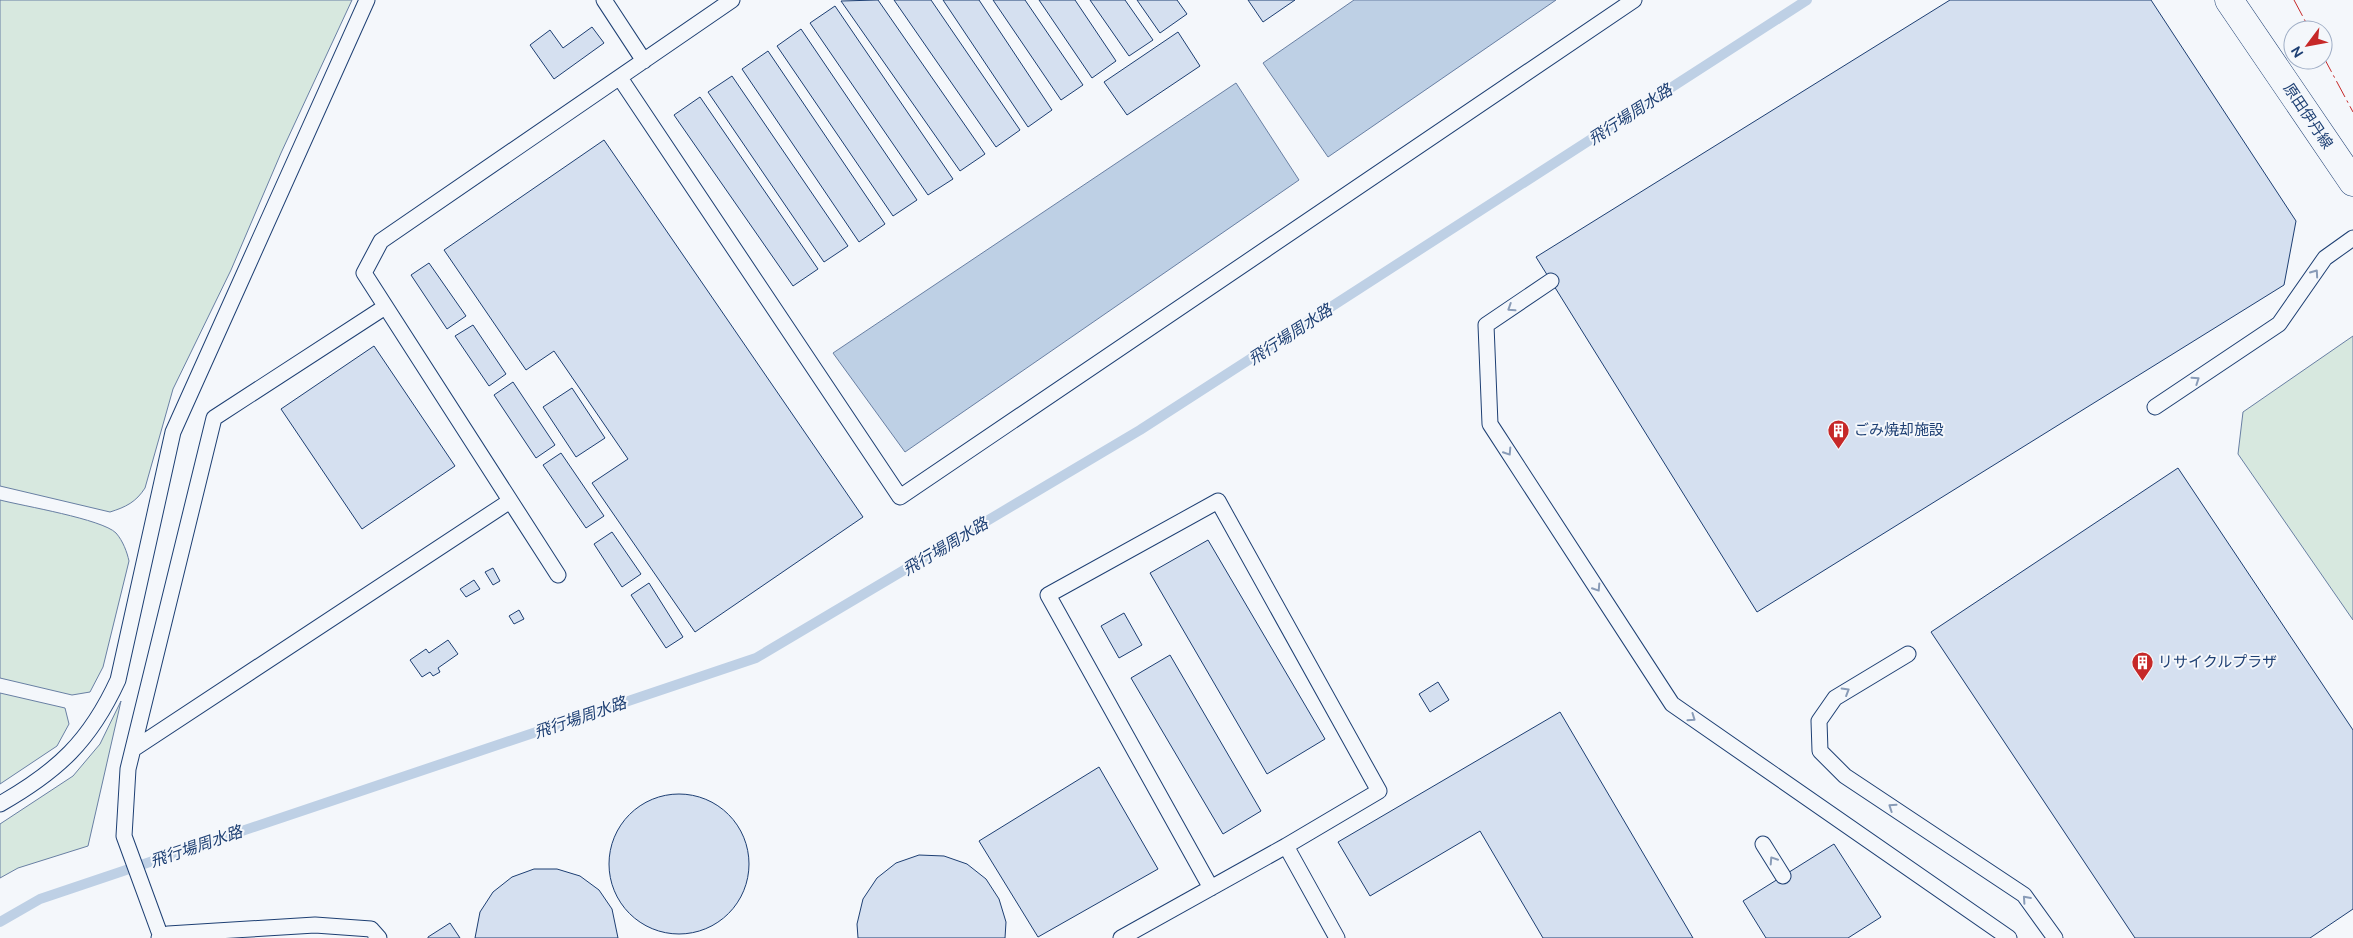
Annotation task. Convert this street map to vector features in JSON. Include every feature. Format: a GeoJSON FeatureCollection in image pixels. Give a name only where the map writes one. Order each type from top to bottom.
{"type":"FeatureCollection","features":[{"type":"Feature","properties":{"kind":"street","name":"原田伊丹線"},"geometry":{"type":"LineString","coordinates":[[2228,0],[2353,182]]}},
{"type":"Feature","properties":{"kind":"lane"},"geometry":{"type":"LineString","coordinates":[[0,804],[34,784],[64,759],[105,707],[115,686],[125,650],[173,432],[367,0]]}},
{"type":"Feature","properties":{"kind":"lane"},"geometry":{"type":"LineString","coordinates":[[604,0],[644,60]]}},
{"type":"Feature","properties":{"kind":"lane"},"geometry":{"type":"LineString","coordinates":[[558,575],[364,273],[381,241],[732,0]]}},
{"type":"Feature","properties":{"kind":"lane"},"geometry":{"type":"LineString","coordinates":[[620,78],[900,497],[1634,0]]}},
{"type":"Feature","properties":{"kind":"lane"},"geometry":{"type":"LineString","coordinates":[[2155,407],[2279,324],[2325,258],[2353,238]]}},
{"type":"Feature","properties":{"kind":"lane"},"geometry":{"type":"LineString","coordinates":[[1551,282],[1486,325],[1490,424],[1672,704],[1957,900],[2009,938]]}},
{"type":"Feature","properties":{"kind":"lane"},"geometry":{"type":"LineString","coordinates":[[379,938],[371,929],[315,925],[168,934],[160,937],[124,836],[128,769],[135,748],[214,418],[385,307]]}},
{"type":"Feature","properties":{"kind":"lane"},"geometry":{"type":"LineString","coordinates":[[135,748],[510,501]]}},
{"type":"Feature","properties":{"kind":"lane"},"geometry":{"type":"LineString","coordinates":[[1120,938],[1211,888],[1286,846],[1379,791],[1218,501],[1048,596],[1211,888]]}},
{"type":"Feature","properties":{"kind":"lane"},"geometry":{"type":"LineString","coordinates":[[1908,654],[1835,698],[1819,721],[1820,751],[1845,776],[2024,896],[2055,938]]}},
{"type":"Feature","properties":{"kind":"lane"},"geometry":{"type":"LineString","coordinates":[[1763,844],[1783,876]]}},
{"type":"Feature","properties":{"kind":"lane"},"geometry":{"type":"LineString","coordinates":[[1286,846],[1337,938]]}},
{"type":"Feature","properties":{"kind":"shaded area"},"geometry":{"type":"Polygon","coordinates":[[[0,0],[352,0],[281,153],[231,270],[173,389],[145,488],[130,503],[110,512],[0,486],[0,0]]]}},
{"type":"Feature","properties":{"kind":"shaded area"},"geometry":{"type":"Polygon","coordinates":[[[2353,336],[2353,620],[2238,454],[2243,412],[2353,336]]]}},
{"type":"Feature","properties":{"kind":"shaded area"},"geometry":{"type":"Polygon","coordinates":[[[0,500],[95,523],[108,528],[121,539],[129,561],[103,667],[90,692],[72,695],[0,678],[0,500]]]}},
{"type":"Feature","properties":{"kind":"shaded area"},"geometry":{"type":"Polygon","coordinates":[[[0,693],[65,708],[69,724],[57,746],[0,784],[0,693]]]}},
{"type":"Feature","properties":{"kind":"shaded area"},"geometry":{"type":"Polygon","coordinates":[[[121,701],[88,846],[18,868],[0,878],[0,824],[73,776],[100,744],[121,701]]]}},
{"type":"Feature","properties":{"kind":"water"},"geometry":{"type":"Polygon","coordinates":[[[1354,0],[1556,0],[1328,157],[1263,63],[1354,0]]]}},
{"type":"Feature","properties":{"kind":"water"},"geometry":{"type":"Polygon","coordinates":[[[1236,83],[1299,180],[905,452],[833,353],[1236,83]]]}},
{"type":"Feature","properties":{"kind":"building"},"geometry":{"type":"Polygon","coordinates":[[[878,0],[985,154],[960,171],[841,1],[878,0]]]}},
{"type":"Feature","properties":{"kind":"building"},"geometry":{"type":"Polygon","coordinates":[[[894,0],[931,0],[1020,130],[996,147],[894,0]]]}},
{"type":"Feature","properties":{"kind":"building"},"geometry":{"type":"Polygon","coordinates":[[[943,0],[979,0],[1052,110],[1028,127],[943,0]]]}},
{"type":"Feature","properties":{"kind":"building"},"geometry":{"type":"Polygon","coordinates":[[[993,0],[1025,0],[1083,85],[1061,100],[993,0]]]}},
{"type":"Feature","properties":{"kind":"building"},"geometry":{"type":"Polygon","coordinates":[[[1039,0],[1075,0],[1116,61],[1092,78],[1039,0]]]}},
{"type":"Feature","properties":{"kind":"building"},"geometry":{"type":"Polygon","coordinates":[[[1090,0],[1125,0],[1153,40],[1129,56],[1090,0]]]}},
{"type":"Feature","properties":{"kind":"building"},"geometry":{"type":"Polygon","coordinates":[[[1137,0],[1177,0],[1187,14],[1160,33],[1137,0]]]}},
{"type":"Feature","properties":{"kind":"building"},"geometry":{"type":"Polygon","coordinates":[[[1248,0],[1295,0],[1263,22],[1248,0]]]}},
{"type":"Feature","properties":{"kind":"building","name":"ごみ焼却施設"},"geometry":{"type":"Polygon","coordinates":[[[1950,0],[2151,0],[2296,221],[2284,285],[1757,612],[1536,257],[1950,0]]]}},
{"type":"Feature","properties":{"kind":"building"},"geometry":{"type":"Polygon","coordinates":[[[835,6],[953,179],[928,195],[810,23],[835,6]]]}},
{"type":"Feature","properties":{"kind":"building"},"geometry":{"type":"Polygon","coordinates":[[[592,27],[604,43],[554,79],[530,45],[550,30],[563,48],[592,27]]]}},
{"type":"Feature","properties":{"kind":"building"},"geometry":{"type":"Polygon","coordinates":[[[801,29],[917,200],[893,216],[777,46],[801,29]]]}},
{"type":"Feature","properties":{"kind":"building"},"geometry":{"type":"Polygon","coordinates":[[[1178,32],[1200,66],[1127,115],[1104,82],[1178,32]]]}},
{"type":"Feature","properties":{"kind":"building"},"geometry":{"type":"Polygon","coordinates":[[[768,51],[885,224],[859,242],[742,69],[768,51]]]}},
{"type":"Feature","properties":{"kind":"building"},"geometry":{"type":"Polygon","coordinates":[[[732,76],[848,246],[824,262],[708,92],[732,76]]]}},
{"type":"Feature","properties":{"kind":"building"},"geometry":{"type":"Polygon","coordinates":[[[700,97],[818,269],[793,286],[674,115],[700,97]]]}},
{"type":"Feature","properties":{"kind":"building"},"geometry":{"type":"Polygon","coordinates":[[[604,140],[863,517],[695,632],[592,483],[628,459],[554,351],[526,370],[444,250],[604,140]]]}},
{"type":"Feature","properties":{"kind":"building"},"geometry":{"type":"Polygon","coordinates":[[[429,263],[466,316],[447,329],[411,275],[429,263]]]}},
{"type":"Feature","properties":{"kind":"building"},"geometry":{"type":"Polygon","coordinates":[[[473,325],[506,374],[489,386],[455,336],[473,325]]]}},
{"type":"Feature","properties":{"kind":"building"},"geometry":{"type":"Polygon","coordinates":[[[374,346],[455,466],[362,529],[281,409],[374,346]]]}},
{"type":"Feature","properties":{"kind":"building"},"geometry":{"type":"Polygon","coordinates":[[[513,382],[555,445],[536,458],[494,395],[513,382]]]}},
{"type":"Feature","properties":{"kind":"building"},"geometry":{"type":"Polygon","coordinates":[[[572,388],[605,438],[576,457],[543,407],[572,388]]]}},
{"type":"Feature","properties":{"kind":"building"},"geometry":{"type":"Polygon","coordinates":[[[561,453],[604,516],[586,528],[543,465],[561,453]]]}},
{"type":"Feature","properties":{"kind":"building","name":"リサイクルプラザ"},"geometry":{"type":"Polygon","coordinates":[[[2178,468],[2353,730],[2353,909],[2310,938],[2135,938],[1931,632],[2178,468]]]}},
{"type":"Feature","properties":{"kind":"building"},"geometry":{"type":"Polygon","coordinates":[[[612,532],[641,574],[622,587],[594,544],[612,532]]]}},
{"type":"Feature","properties":{"kind":"building"},"geometry":{"type":"Polygon","coordinates":[[[1208,540],[1325,739],[1267,774],[1150,573],[1208,540]]]}},
{"type":"Feature","properties":{"kind":"building"},"geometry":{"type":"Polygon","coordinates":[[[493,568],[500,581],[493,585],[485,572],[493,568]]]}},
{"type":"Feature","properties":{"kind":"building"},"geometry":{"type":"Polygon","coordinates":[[[474,580],[480,589],[466,597],[460,589],[474,580]]]}},
{"type":"Feature","properties":{"kind":"building"},"geometry":{"type":"Polygon","coordinates":[[[649,583],[683,637],[666,648],[631,595],[649,583]]]}},
{"type":"Feature","properties":{"kind":"building"},"geometry":{"type":"Polygon","coordinates":[[[519,610],[524,619],[514,624],[509,616],[519,610]]]}},
{"type":"Feature","properties":{"kind":"building"},"geometry":{"type":"Polygon","coordinates":[[[1124,613],[1142,645],[1119,658],[1101,626],[1124,613]]]}},
{"type":"Feature","properties":{"kind":"building"},"geometry":{"type":"Polygon","coordinates":[[[448,640],[458,654],[438,668],[440,672],[433,676],[430,672],[422,677],[410,660],[426,649],[429,653],[448,640]]]}},
{"type":"Feature","properties":{"kind":"building"},"geometry":{"type":"Polygon","coordinates":[[[1170,655],[1261,811],[1223,834],[1131,678],[1170,655]]]}},
{"type":"Feature","properties":{"kind":"building"},"geometry":{"type":"Polygon","coordinates":[[[1438,682],[1449,700],[1430,712],[1419,694],[1438,682]]]}},
{"type":"Feature","properties":{"kind":"building"},"geometry":{"type":"Polygon","coordinates":[[[1560,712],[1693,938],[1543,938],[1480,831],[1370,896],[1338,842],[1560,712]]]}},
{"type":"Feature","properties":{"kind":"building"},"geometry":{"type":"Polygon","coordinates":[[[1099,767],[1158,869],[1038,937],[979,841],[1099,767]]]}},
{"type":"Feature","properties":{"kind":"building"},"geometry":{"type":"Polygon","coordinates":[[[679,794],[693,795],[706,799],[729,814],[744,837],[748,850],[748,878],[744,891],[729,914],[706,929],[693,933],[679,934],[665,933],[652,929],[629,914],[614,891],[610,878],[609,864],[610,850],[614,837],[629,814],[652,799],[665,795],[679,794]]]}},
{"type":"Feature","properties":{"kind":"building"},"geometry":{"type":"Polygon","coordinates":[[[1834,844],[1881,917],[1848,938],[1766,938],[1743,901],[1834,844]]]}},
{"type":"Feature","properties":{"kind":"building"},"geometry":{"type":"Polygon","coordinates":[[[919,855],[944,856],[967,864],[986,879],[999,899],[1006,922],[1005,938],[858,938],[857,924],[863,899],[877,878],[896,863],[919,855]]]}},
{"type":"Feature","properties":{"kind":"building"},"geometry":{"type":"Polygon","coordinates":[[[534,869],[557,869],[580,876],[599,890],[612,909],[618,938],[475,938],[480,912],[493,892],[512,877],[534,869]]]}},
{"type":"Feature","properties":{"kind":"building"},"geometry":{"type":"Polygon","coordinates":[[[450,923],[460,938],[428,938],[428,937],[450,923]]]}},
{"type":"Feature","properties":{"kind":"waterway","name":"飛行場周水路"},"geometry":{"type":"LineString","coordinates":[[0,922],[40,899],[756,658],[1140,430],[1807,0]]}},
{"type":"Feature","properties":{"kind":"power"},"geometry":{"type":"LineString","coordinates":[[2294,0],[2305,20]]}},
{"type":"Feature","properties":{"kind":"power"},"geometry":{"type":"LineString","coordinates":[[2330,70],[2353,112]]}},
{"type":"Feature","properties":{"kind":"place","name":"ごみ焼却施設"},"geometry":{"type":"Point","coordinates":[1838,449]}},
{"type":"Feature","properties":{"kind":"place","name":"リサイクルプラザ"},"geometry":{"type":"Point","coordinates":[2142,681]}}]}
